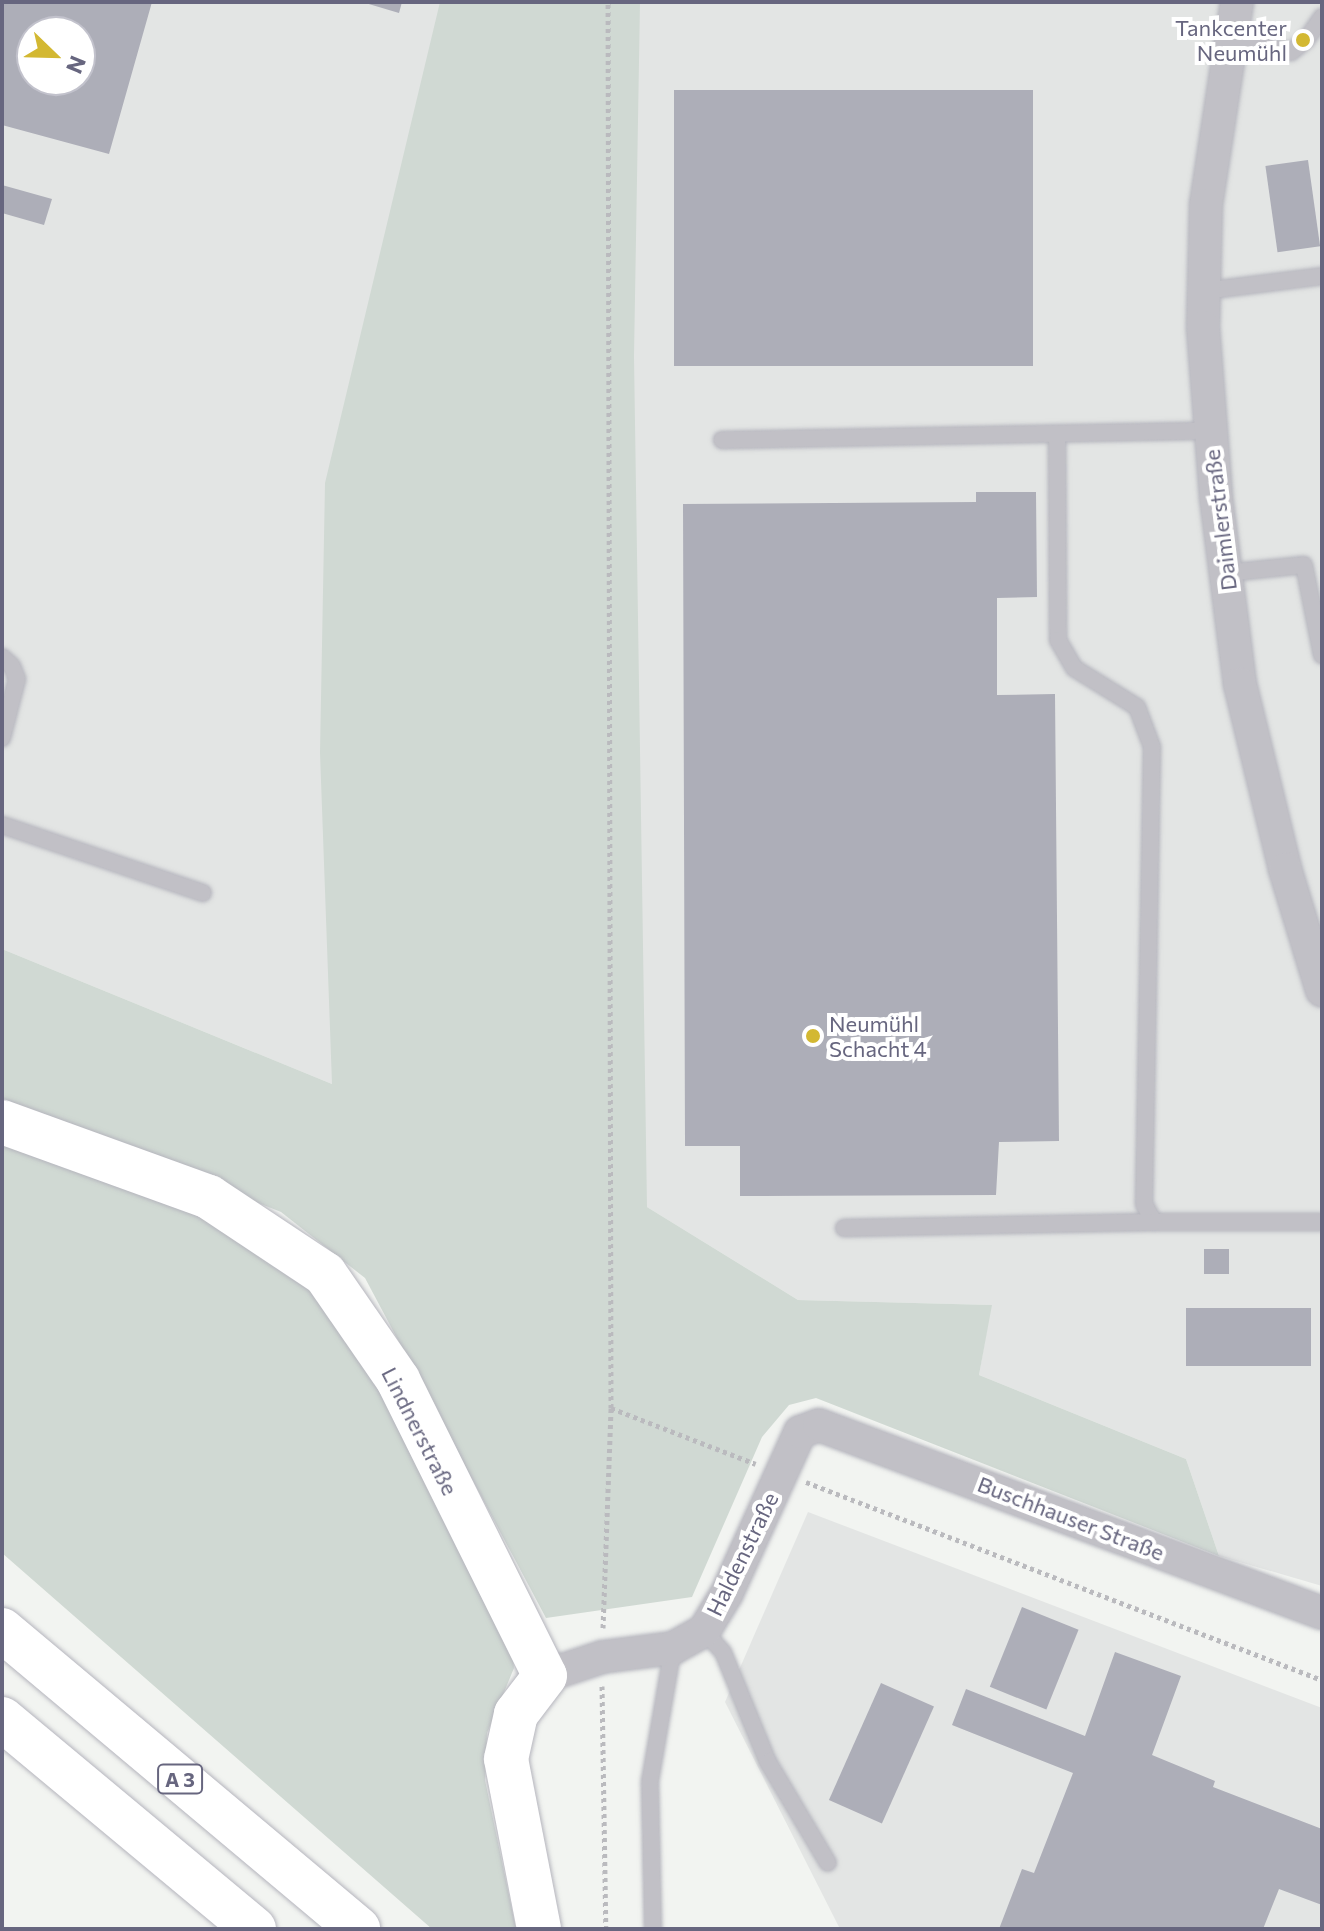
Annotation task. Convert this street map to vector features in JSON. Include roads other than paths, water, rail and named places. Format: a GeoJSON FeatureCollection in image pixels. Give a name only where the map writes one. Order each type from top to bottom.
{"type":"FeatureCollection","features":[{"type":"Feature","properties":{"kind":"main road","name":"Lindnerstraße"},"geometry":{"type":"LineString","coordinates":[[2,1122],[209,1197],[325,1274],[398,1380],[545,1676]]}},
{"type":"Feature","properties":{"kind":"main road","name":"A 3"},"geometry":{"type":"LineString","coordinates":[[2,1630],[358,1929]]}},
{"type":"Feature","properties":{"kind":"main road"},"geometry":{"type":"LineString","coordinates":[[539,1929],[506,1759],[516,1714],[545,1676]]}},
{"type":"Feature","properties":{"kind":"main road"},"geometry":{"type":"LineString","coordinates":[[2,1719],[254,1929]]}},
{"type":"Feature","properties":{"kind":"street","name":"Daimlerstraße"},"geometry":{"type":"LineString","coordinates":[[1237,2],[1234,40],[1206,205],[1204,291],[1210,431],[1240,684],[1312,924],[1322,990]]}},
{"type":"Feature","properties":{"kind":"street","name":"Daimlerstraße"},"geometry":{"type":"LineString","coordinates":[[1234,40],[1260,2]]}},
{"type":"Feature","properties":{"kind":"street","name":"Haldenstraße"},"geometry":{"type":"LineString","coordinates":[[545,1676],[602,1657],[673,1648],[704,1631],[727,1593],[800,1432],[819,1425]]}},
{"type":"Feature","properties":{"kind":"street","name":"Buschhauser Straße"},"geometry":{"type":"LineString","coordinates":[[819,1425],[1322,1613]]}},
{"type":"Feature","properties":{"kind":"lane"},"geometry":{"type":"LineString","coordinates":[[1234,40],[1291,52],[1306,40],[1322,17]]}},
{"type":"Feature","properties":{"kind":"lane"},"geometry":{"type":"LineString","coordinates":[[1204,291],[1322,276]]}},
{"type":"Feature","properties":{"kind":"lane"},"geometry":{"type":"LineString","coordinates":[[722,440],[1210,431]]}},
{"type":"Feature","properties":{"kind":"lane"},"geometry":{"type":"LineString","coordinates":[[1057,435],[1058,640],[1074,668],[1137,707],[1152,747],[1144,1204],[1154,1222]]}},
{"type":"Feature","properties":{"kind":"lane"},"geometry":{"type":"LineString","coordinates":[[1226,573],[1322,562]]}},
{"type":"Feature","properties":{"kind":"lane"},"geometry":{"type":"LineString","coordinates":[[1304,565],[1322,655]]}},
{"type":"Feature","properties":{"kind":"lane"},"geometry":{"type":"LineString","coordinates":[[2,657],[12,666],[17,679],[2,738]]}},
{"type":"Feature","properties":{"kind":"lane"},"geometry":{"type":"LineString","coordinates":[[2,825],[203,893]]}},
{"type":"Feature","properties":{"kind":"lane"},"geometry":{"type":"LineString","coordinates":[[844,1228],[1322,1222]]}},
{"type":"Feature","properties":{"kind":"lane"},"geometry":{"type":"LineString","coordinates":[[704,1631],[723,1652],[768,1762],[828,1863]]}},
{"type":"Feature","properties":{"kind":"lane"},"geometry":{"type":"LineString","coordinates":[[653,1929],[650,1781],[673,1648]]}},
{"type":"Feature","properties":{"kind":"place","name":"Tankcenter Neumühl"},"geometry":{"type":"Point","coordinates":[1303,40]}},
{"type":"Feature","properties":{"kind":"place","name":"Neumühl Schacht 4"},"geometry":{"type":"Point","coordinates":[813,1036]}}]}
